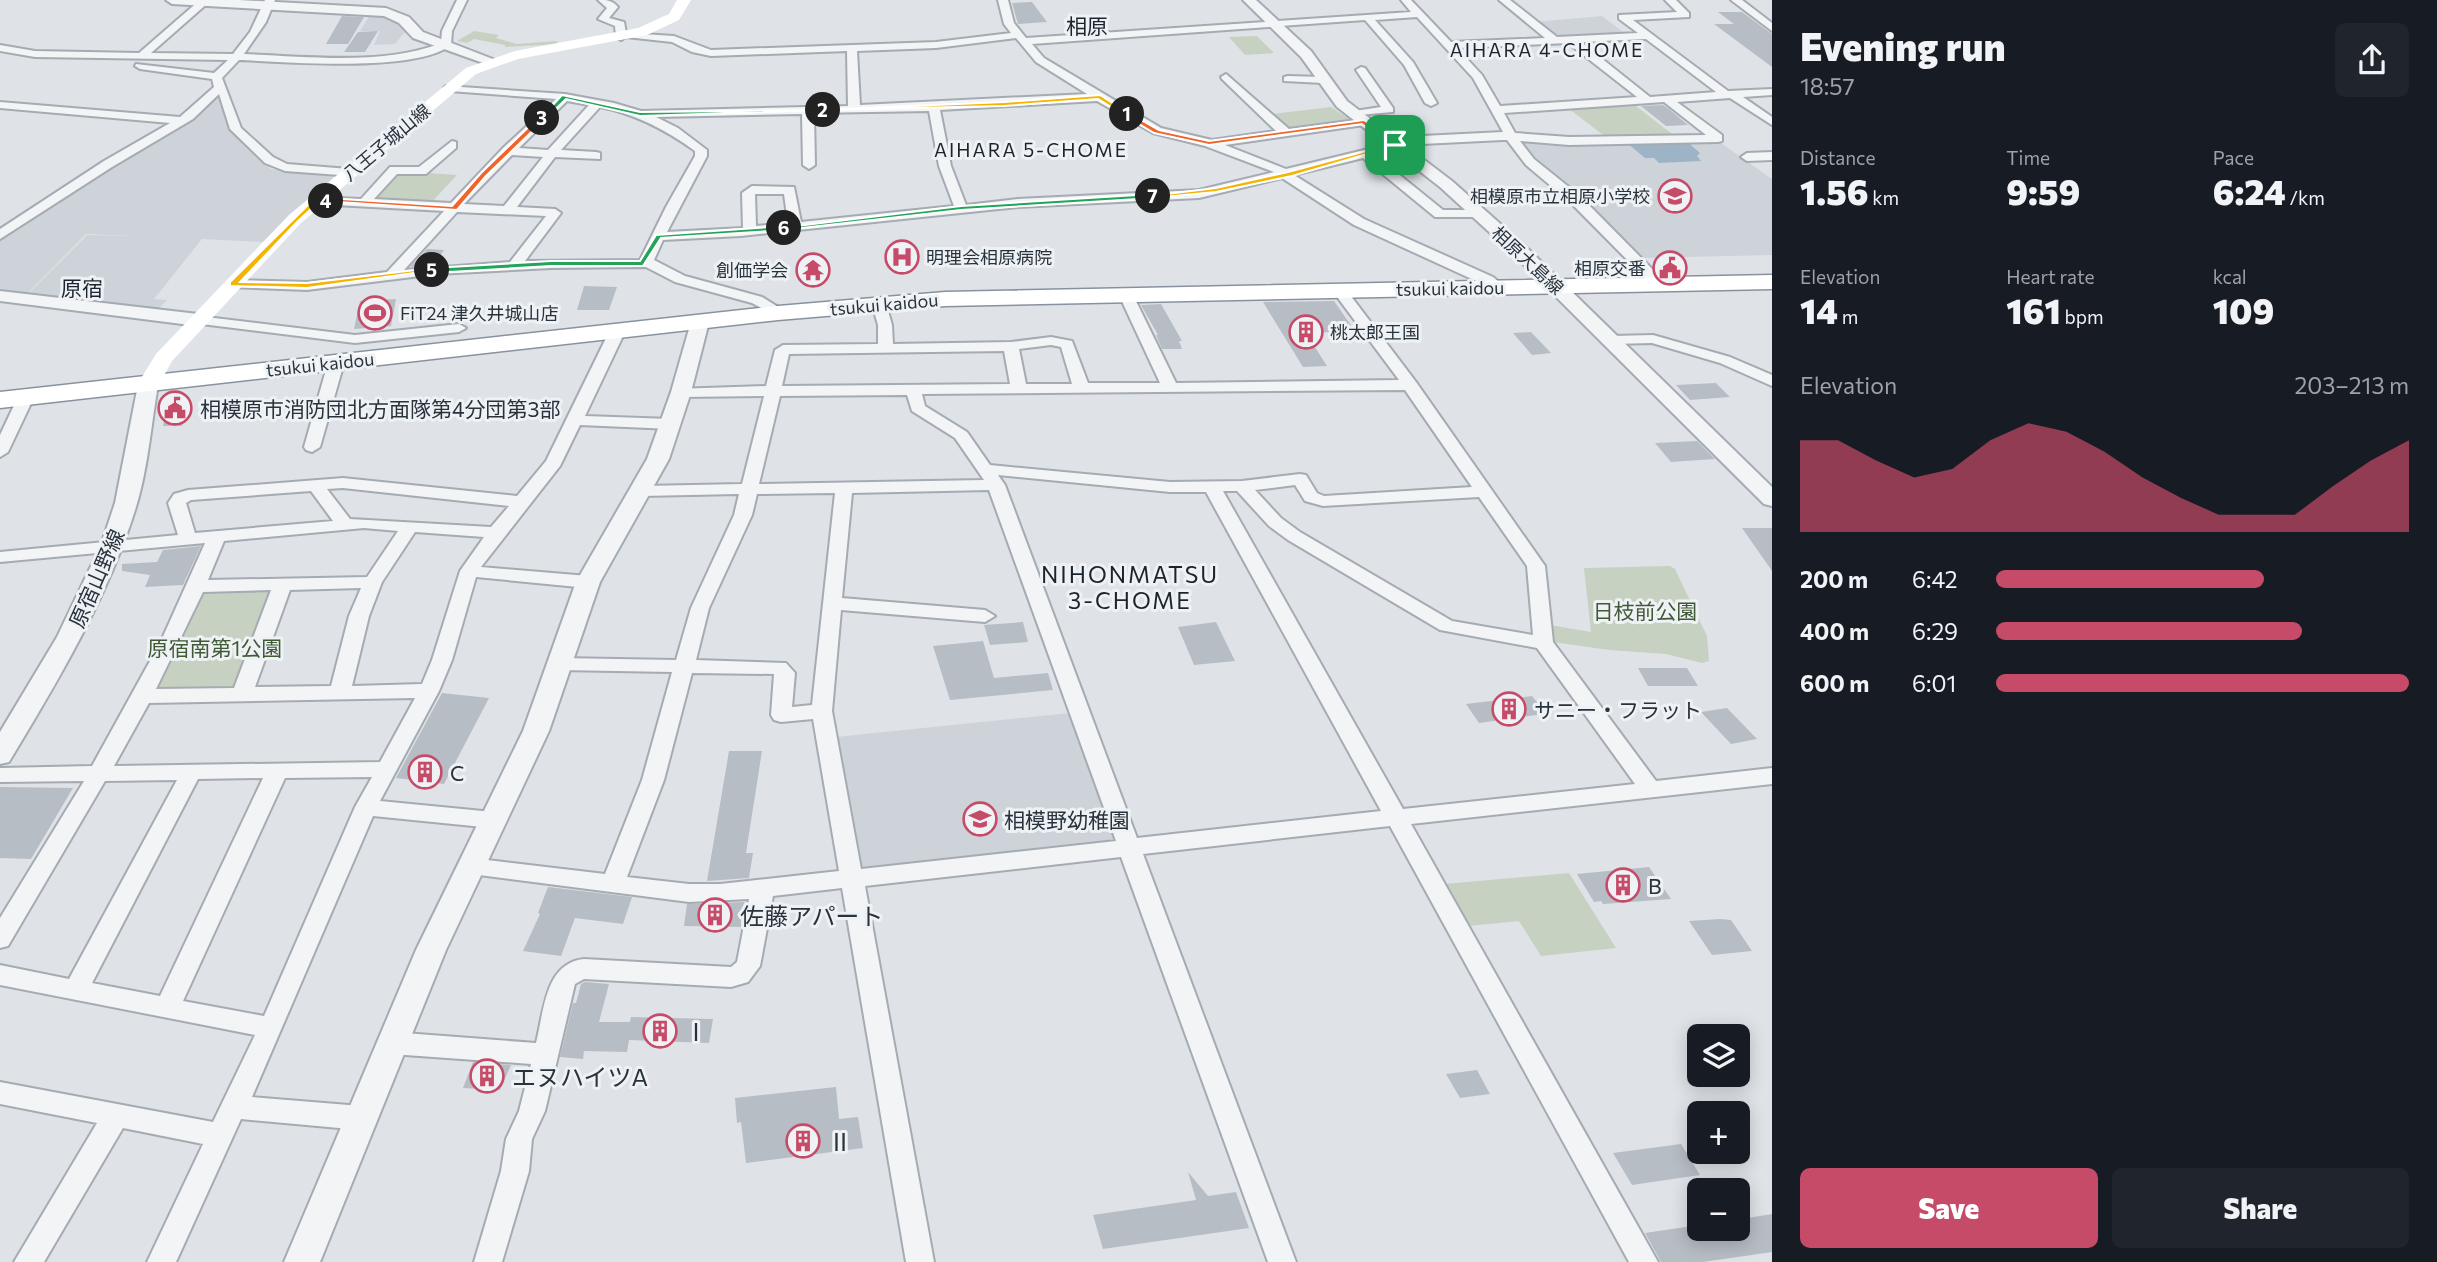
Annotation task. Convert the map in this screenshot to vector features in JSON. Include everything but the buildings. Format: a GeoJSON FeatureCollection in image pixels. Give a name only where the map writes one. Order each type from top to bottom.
{"type":"FeatureCollection","features":[{"type":"Feature","properties":{"kind":"highway","name":"tsukui kaidou"},"geometry":{"type":"LineString","coordinates":[[0,400],[778,313],[982,297],[1772,282]]}},
{"type":"Feature","properties":{"kind":"main road","name":"八王子城山線"},"geometry":{"type":"LineString","coordinates":[[148,385],[163,358],[317,200],[471,71],[491,61],[524,53],[625,36],[652,28],[674,17],[684,0]]}},
{"type":"Feature","properties":{"kind":"street"},"geometry":{"type":"LineString","coordinates":[[173,0],[270,2],[386,12],[404,20],[412,32],[491,61]]}},
{"type":"Feature","properties":{"kind":"street"},"geometry":{"type":"LineString","coordinates":[[446,45],[448,27],[461,0]]}},
{"type":"Feature","properties":{"kind":"street"},"geometry":{"type":"LineString","coordinates":[[603,0],[613,7],[603,19],[620,24],[625,36],[674,39],[710,53],[936,45],[1021,38],[1070,40],[1188,27],[1420,14]]}},
{"type":"Feature","properties":{"kind":"street"},"geometry":{"type":"LineString","coordinates":[[1003,0],[1007,18],[1040,60],[1157,131],[1209,143],[1289,174],[1359,222],[1413,244],[1498,287]]}},
{"type":"Feature","properties":{"kind":"street","name":"相原大島線"},"geometry":{"type":"LineString","coordinates":[[1248,0],[1306,54],[1337,99],[1479,213],[1557,286],[1772,499]]}},
{"type":"Feature","properties":{"kind":"street"},"geometry":{"type":"LineString","coordinates":[[1406,0],[1478,77],[1511,137],[1530,162],[1575,199],[1659,284]]}},
{"type":"Feature","properties":{"kind":"street"},"geometry":{"type":"LineString","coordinates":[[1504,0],[1554,40]]}},
{"type":"Feature","properties":{"kind":"street"},"geometry":{"type":"LineString","coordinates":[[1670,0],[1685,15],[1623,16],[1728,94],[1772,122]]}},
{"type":"Feature","properties":{"kind":"street"},"geometry":{"type":"LineString","coordinates":[[1736,0],[1772,28]]}},
{"type":"Feature","properties":{"kind":"street"},"geometry":{"type":"LineString","coordinates":[[141,56],[204,2]]}},
{"type":"Feature","properties":{"kind":"street"},"geometry":{"type":"LineString","coordinates":[[0,234],[117,158],[182,121],[219,82],[267,14],[270,2]]}},
{"type":"Feature","properties":{"kind":"street"},"geometry":{"type":"LineString","coordinates":[[1367,17],[1409,64],[1431,103]]}},
{"type":"Feature","properties":{"kind":"street"},"geometry":{"type":"LineString","coordinates":[[1448,45],[1648,36]]}},
{"type":"Feature","properties":{"kind":"street"},"geometry":{"type":"LineString","coordinates":[[1570,39],[1647,99]]}},
{"type":"Feature","properties":{"kind":"street"},"geometry":{"type":"LineString","coordinates":[[0,58],[6,50],[141,56],[385,57],[434,51],[446,45]]}},
{"type":"Feature","properties":{"kind":"street"},"geometry":{"type":"LineString","coordinates":[[852,49],[854,109]]}},
{"type":"Feature","properties":{"kind":"street"},"geometry":{"type":"LineString","coordinates":[[102,55],[99,59],[102,61],[219,82]]}},
{"type":"Feature","properties":{"kind":"street"},"geometry":{"type":"LineString","coordinates":[[1209,143],[1285,132],[1389,110],[1361,70]]}},
{"type":"Feature","properties":{"kind":"street"},"geometry":{"type":"LineString","coordinates":[[1226,78],[1285,132]]}},
{"type":"Feature","properties":{"kind":"street"},"geometry":{"type":"LineString","coordinates":[[1288,79],[1323,80]]}},
{"type":"Feature","properties":{"kind":"street"},"geometry":{"type":"LineString","coordinates":[[219,82],[236,129],[273,163],[296,169],[349,173]]}},
{"type":"Feature","properties":{"kind":"street"},"geometry":{"type":"LineString","coordinates":[[233,284],[307,286],[392,275],[514,265],[646,262],[701,156],[701,150],[678,133],[640,114],[597,103],[565,97],[450,88]]}},
{"type":"Feature","properties":{"kind":"street"},"geometry":{"type":"LineString","coordinates":[[1497,110],[1772,92]]}},
{"type":"Feature","properties":{"kind":"street"},"geometry":{"type":"LineString","coordinates":[[392,275],[507,151],[565,97]]}},
{"type":"Feature","properties":{"kind":"street"},"geometry":{"type":"LineString","coordinates":[[640,114],[934,107],[1100,97]]}},
{"type":"Feature","properties":{"kind":"street"},"geometry":{"type":"LineString","coordinates":[[659,236],[795,227],[961,208],[1199,194],[1422,140],[1511,137],[1569,141],[1718,138],[1665,98]]}},
{"type":"Feature","properties":{"kind":"street"},"geometry":{"type":"LineString","coordinates":[[509,209],[551,154],[597,103]]}},
{"type":"Feature","properties":{"kind":"street"},"geometry":{"type":"LineString","coordinates":[[0,105],[182,121]]}},
{"type":"Feature","properties":{"kind":"street"},"geometry":{"type":"LineString","coordinates":[[934,107],[945,166],[961,208]]}},
{"type":"Feature","properties":{"kind":"street"},"geometry":{"type":"LineString","coordinates":[[808,110],[809,166]]}},
{"type":"Feature","properties":{"kind":"street"},"geometry":{"type":"LineString","coordinates":[[364,203],[394,170],[422,171],[452,145]]}},
{"type":"Feature","properties":{"kind":"street"},"geometry":{"type":"LineString","coordinates":[[507,151],[596,156]]}},
{"type":"Feature","properties":{"kind":"street"},"geometry":{"type":"LineString","coordinates":[[1365,153],[1437,212],[1450,216],[1479,213]]}},
{"type":"Feature","properties":{"kind":"street"},"geometry":{"type":"LineString","coordinates":[[1747,157],[1772,156]]}},
{"type":"Feature","properties":{"kind":"street"},"geometry":{"type":"LineString","coordinates":[[750,231],[748,193],[752,190],[790,190],[795,227]]}},
{"type":"Feature","properties":{"kind":"street"},"geometry":{"type":"LineString","coordinates":[[317,200],[509,209],[555,214],[514,265]]}},
{"type":"Feature","properties":{"kind":"street"},"geometry":{"type":"LineString","coordinates":[[646,262],[680,279],[757,300],[778,313]]}},
{"type":"Feature","properties":{"kind":"street"},"geometry":{"type":"LineString","coordinates":[[1339,290],[1536,566],[1543,643],[1650,789]]}},
{"type":"Feature","properties":{"kind":"street"},"geometry":{"type":"LineString","coordinates":[[1126,295],[1170,387]]}},
{"type":"Feature","properties":{"kind":"street"},"geometry":{"type":"LineString","coordinates":[[0,296],[355,339],[459,328]]}},
{"type":"Feature","properties":{"kind":"street"},"geometry":{"type":"LineString","coordinates":[[879,304],[885,325],[886,347]]}},
{"type":"Feature","properties":{"kind":"street"},"geometry":{"type":"LineString","coordinates":[[302,1262],[391,1043],[536,731],[588,582],[659,460],[700,322]]}},
{"type":"Feature","properties":{"kind":"street"},"geometry":{"type":"LineString","coordinates":[[161,1262],[271,1028],[366,807],[429,691],[442,660],[469,572],[496,533],[554,462],[616,337],[616,332]]}},
{"type":"Feature","properties":{"kind":"street"},"geometry":{"type":"LineString","coordinates":[[1612,340],[1653,339],[1725,360],[1772,381]]}},
{"type":"Feature","properties":{"kind":"street"},"geometry":{"type":"LineString","coordinates":[[613,883],[653,780],[700,608],[739,527],[781,353],[787,349],[1011,346],[1051,341],[1067,344],[1081,387]]}},
{"type":"Feature","properties":{"kind":"street"},"geometry":{"type":"LineString","coordinates":[[1011,346],[1020,388]]}},
{"type":"Feature","properties":{"kind":"street"},"geometry":{"type":"LineString","coordinates":[[312,447],[336,363]]}},
{"type":"Feature","properties":{"kind":"street","name":"原宿山野線"},"geometry":{"type":"LineString","coordinates":[[0,755],[69,637],[112,545],[126,503],[148,385]]}},
{"type":"Feature","properties":{"kind":"street"},"geometry":{"type":"LineString","coordinates":[[681,392],[1410,386]]}},
{"type":"Feature","properties":{"kind":"street"},"geometry":{"type":"LineString","coordinates":[[913,389],[918,408],[961,435],[990,477],[1282,1262]]}},
{"type":"Feature","properties":{"kind":"street"},"geometry":{"type":"LineString","coordinates":[[0,452],[26,397]]}},
{"type":"Feature","properties":{"kind":"street"},"geometry":{"type":"LineString","coordinates":[[576,420],[671,424]]}},
{"type":"Feature","properties":{"kind":"street"},"geometry":{"type":"LineString","coordinates":[[642,491],[844,487],[990,477],[1212,487],[1300,479],[1311,497],[1322,501],[1485,491]]}},
{"type":"Feature","properties":{"kind":"street"},"geometry":{"type":"LineString","coordinates":[[188,538],[177,503],[183,496],[343,484],[522,502]]}},
{"type":"Feature","properties":{"kind":"street"},"geometry":{"type":"LineString","coordinates":[[315,485],[346,525]]}},
{"type":"Feature","properties":{"kind":"street"},"geometry":{"type":"LineString","coordinates":[[1242,486],[1275,522],[1294,537],[1436,621],[1447,626],[1543,643]]}},
{"type":"Feature","properties":{"kind":"street"},"geometry":{"type":"LineString","coordinates":[[844,487],[822,711],[919,1262]]}},
{"type":"Feature","properties":{"kind":"street"},"geometry":{"type":"LineString","coordinates":[[1212,487],[1644,1262]]}},
{"type":"Feature","properties":{"kind":"street"},"geometry":{"type":"LineString","coordinates":[[0,557],[364,523],[496,533]]}},
{"type":"Feature","properties":{"kind":"street"},"geometry":{"type":"LineString","coordinates":[[340,692],[359,616],[373,582],[409,528]]}},
{"type":"Feature","properties":{"kind":"street"},"geometry":{"type":"LineString","coordinates":[[0,939],[144,696],[198,586],[217,536]]}},
{"type":"Feature","properties":{"kind":"street"},"geometry":{"type":"LineString","coordinates":[[469,572],[588,582]]}},
{"type":"Feature","properties":{"kind":"street"},"geometry":{"type":"LineString","coordinates":[[198,586],[373,582]]}},
{"type":"Feature","properties":{"kind":"street"},"geometry":{"type":"LineString","coordinates":[[242,694],[283,584]]}},
{"type":"Feature","properties":{"kind":"street"},"geometry":{"type":"LineString","coordinates":[[832,603],[985,616]]}},
{"type":"Feature","properties":{"kind":"street"},"geometry":{"type":"LineString","coordinates":[[559,664],[779,668],[785,673],[781,715],[822,711]]}},
{"type":"Feature","properties":{"kind":"street"},"geometry":{"type":"LineString","coordinates":[[144,696],[429,691]]}},
{"type":"Feature","properties":{"kind":"street"},"geometry":{"type":"LineString","coordinates":[[0,775],[387,769]]}},
{"type":"Feature","properties":{"kind":"street"},"geometry":{"type":"LineString","coordinates":[[167,1008],[278,770]]}},
{"type":"Feature","properties":{"kind":"street"},"geometry":{"type":"LineString","coordinates":[[76,989],[191,773]]}},
{"type":"Feature","properties":{"kind":"street"},"geometry":{"type":"LineString","coordinates":[[471,866],[689,892],[762,890],[1772,776]]}},
{"type":"Feature","properties":{"kind":"street"},"geometry":{"type":"LineString","coordinates":[[366,807],[494,820]]}},
{"type":"Feature","properties":{"kind":"street"},"geometry":{"type":"LineString","coordinates":[[488,1262],[515,1171],[519,1139],[532,1111],[564,980],[575,970],[730,977],[739,975],[748,966],[762,890]]}},
{"type":"Feature","properties":{"kind":"street"},"geometry":{"type":"LineString","coordinates":[[0,975],[271,1028]]}},
{"type":"Feature","properties":{"kind":"street"},"geometry":{"type":"LineString","coordinates":[[391,1043],[544,1054]]}},
{"type":"Feature","properties":{"kind":"street"},"geometry":{"type":"LineString","coordinates":[[0,1093],[219,1135]]}},
{"type":"Feature","properties":{"kind":"street"},"geometry":{"type":"LineString","coordinates":[[232,1107],[361,1118]]}},
{"type":"Feature","properties":{"kind":"street"},"geometry":{"type":"LineString","coordinates":[[28,1262],[114,1117]]}},
{"type":"Feature","properties":{"kind":"shaded area"},"geometry":{"type":"Polygon","coordinates":[[[372,12],[392,17],[405,32],[395,44],[374,45],[380,31],[360,31],[372,12]]]}},
{"type":"Feature","properties":{"kind":"shaded area"},"geometry":{"type":"Polygon","coordinates":[[[1602,16],[1627,35],[1557,39],[1535,22],[1602,16]]]}},
{"type":"Feature","properties":{"kind":"shaded area"},"geometry":{"type":"Polygon","coordinates":[[[221,96],[229,129],[271,169],[330,175],[333,178],[263,242],[202,239],[154,299],[167,300],[158,309],[28,294],[87,235],[132,236],[86,234],[26,295],[0,292],[0,238],[221,96]]]}},
{"type":"Feature","properties":{"kind":"shaded area","name":"相模原市立相原小学校"},"geometry":{"type":"Polygon","coordinates":[[[1521,141],[1718,141],[1772,179],[1772,255],[1643,258],[1533,158],[1521,141]]]}},
{"type":"Feature","properties":{"kind":"shaded area","name":"相模野幼稚園"},"geometry":{"type":"Polygon","coordinates":[[[1080,712],[1130,848],[850,880],[826,738],[1080,712]]]}},
{"type":"Feature","properties":{"kind":"green space"},"geometry":{"type":"Polygon","coordinates":[[[474,31],[499,35],[496,38],[517,44],[556,41],[559,44],[505,47],[474,39],[467,43],[457,41],[474,31]]]}},
{"type":"Feature","properties":{"kind":"green space"},"geometry":{"type":"Polygon","coordinates":[[[1257,36],[1274,53],[1245,55],[1229,37],[1257,36]]]}},
{"type":"Feature","properties":{"kind":"green space"},"geometry":{"type":"Polygon","coordinates":[[[1632,103],[1676,137],[1607,138],[1568,108],[1632,103]]]}},
{"type":"Feature","properties":{"kind":"green space"},"geometry":{"type":"Polygon","coordinates":[[[1331,107],[1351,120],[1349,123],[1292,129],[1286,128],[1272,114],[1331,107]]]}},
{"type":"Feature","properties":{"kind":"green space"},"geometry":{"type":"Polygon","coordinates":[[[398,171],[457,175],[429,205],[371,202],[398,171]]]}},
{"type":"Feature","properties":{"kind":"green space","name":"日枝前公園"},"geometry":{"type":"Polygon","coordinates":[[[1670,566],[1675,569],[1707,636],[1709,661],[1702,663],[1666,654],[1553,642],[1550,625],[1591,632],[1584,568],[1670,566]]]}},
{"type":"Feature","properties":{"kind":"green space","name":"原宿南第1公園"},"geometry":{"type":"Polygon","coordinates":[[[283,584],[242,694],[143,696],[198,586],[283,584]]]}},
{"type":"Feature","properties":{"kind":"green space"},"geometry":{"type":"Polygon","coordinates":[[[1569,873],[1616,948],[1541,956],[1519,921],[1458,927],[1434,885],[1569,873]]]}},
{"type":"Feature","properties":{"kind":"water"},"geometry":{"type":"Polygon","coordinates":[[[1685,140],[1700,153],[1697,156],[1701,161],[1659,163],[1654,158],[1645,158],[1626,142],[1685,140]]]}},
{"type":"Feature","properties":{"kind":"place","name":"相模原市立相原小学校"},"geometry":{"type":"Point","coordinates":[1675,196]}},
{"type":"Feature","properties":{"kind":"place","name":"明理会相原病院"},"geometry":{"type":"Point","coordinates":[902,257]}},
{"type":"Feature","properties":{"kind":"place","name":"相原交番"},"geometry":{"type":"Point","coordinates":[1670,268]}},
{"type":"Feature","properties":{"kind":"place","name":"創価学会"},"geometry":{"type":"Point","coordinates":[813,270]}},
{"type":"Feature","properties":{"kind":"place","name":"FiT24 津久井城山店"},"geometry":{"type":"Point","coordinates":[375,313]}},
{"type":"Feature","properties":{"kind":"place","name":"桃太郎王国"},"geometry":{"type":"Point","coordinates":[1306,332]}},
{"type":"Feature","properties":{"kind":"place","name":"相模原市消防団北方面隊第4分団第3部"},"geometry":{"type":"Point","coordinates":[175,408]}},
{"type":"Feature","properties":{"kind":"place","name":"サニー・フラット"},"geometry":{"type":"Point","coordinates":[1509,709]}},
{"type":"Feature","properties":{"kind":"place","name":"C"},"geometry":{"type":"Point","coordinates":[425,772]}},
{"type":"Feature","properties":{"kind":"place","name":"相模野幼稚園"},"geometry":{"type":"Point","coordinates":[980,819]}},
{"type":"Feature","properties":{"kind":"place","name":"B"},"geometry":{"type":"Point","coordinates":[1623,885]}},
{"type":"Feature","properties":{"kind":"place","name":"佐藤アパート"},"geometry":{"type":"Point","coordinates":[715,915]}},
{"type":"Feature","properties":{"kind":"place","name":"Ⅰ"},"geometry":{"type":"Point","coordinates":[660,1031]}},
{"type":"Feature","properties":{"kind":"place","name":"エヌハイツA"},"geometry":{"type":"Point","coordinates":[487,1076]}},
{"type":"Feature","properties":{"kind":"place","name":"Ⅱ"},"geometry":{"type":"Point","coordinates":[803,1141]}},
{"type":"Feature","properties":{"kind":"district","name":"相原"},"geometry":{"type":"Point","coordinates":[1087,25]}},
{"type":"Feature","properties":{"kind":"district","name":"AIHARA 4-CHOME"},"geometry":{"type":"Point","coordinates":[1547,49]}},
{"type":"Feature","properties":{"kind":"district","name":"AIHARA 5-CHOME"},"geometry":{"type":"Point","coordinates":[1031,149]}},
{"type":"Feature","properties":{"kind":"district","name":"原宿"},"geometry":{"type":"Point","coordinates":[82,287]}},
{"type":"Feature","properties":{"kind":"district","name":"NIHONMATSU 3-CHOME"},"geometry":{"type":"Point","coordinates":[1130,587]}},
{"type":"Feature","properties":{"kind":"route"},"geometry":{"type":"LineString","coordinates":[[565,97],[640,114],[934,107],[1100,97],[1157,131],[1209,143],[1364,122],[1395,145],[1289,174],[1199,194],[1018,203],[741,232],[659,236],[643,264],[551,264],[437,270],[307,286],[233,284],[295,219],[317,200],[454,208],[507,151],[565,97]]}}]}
